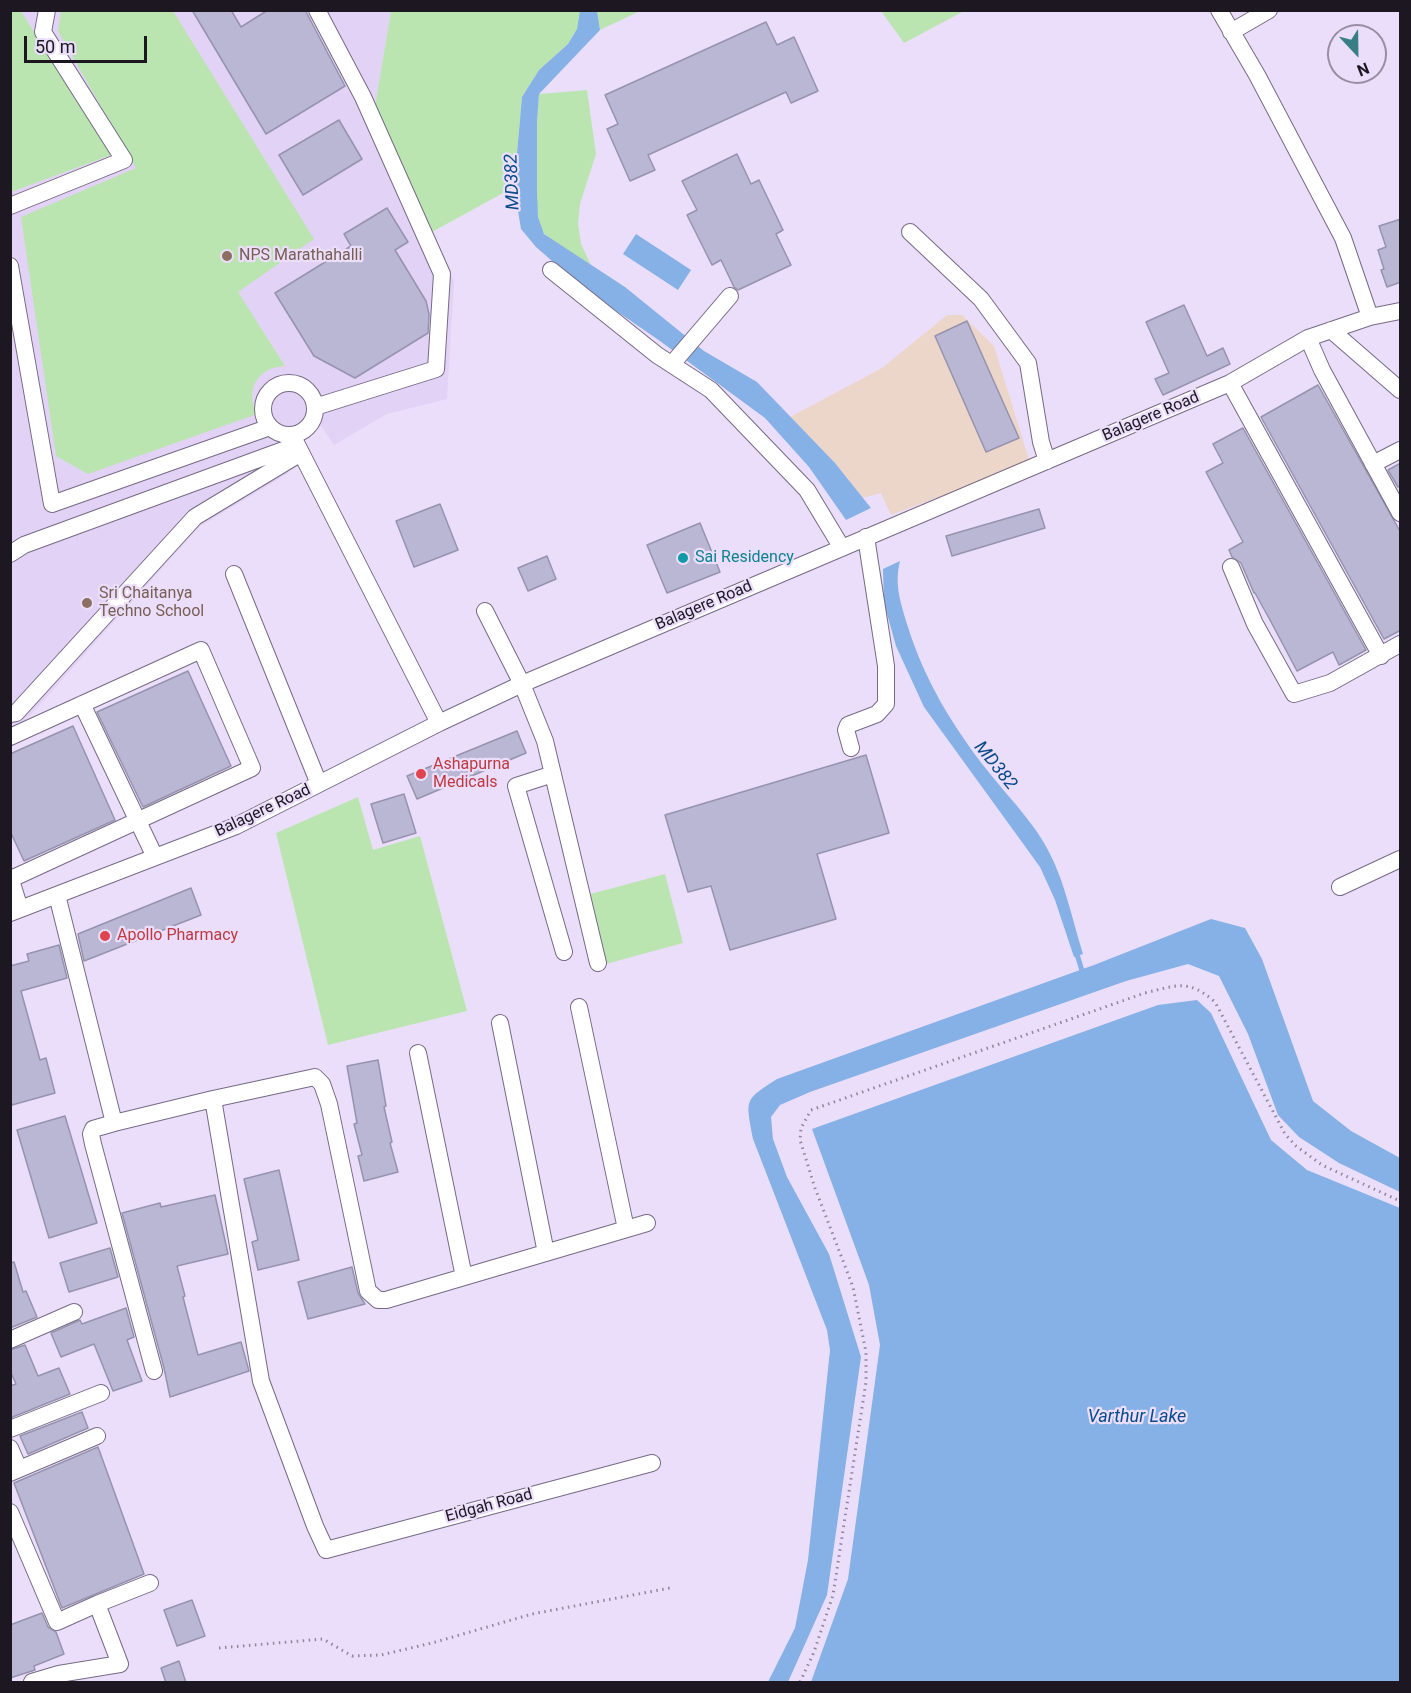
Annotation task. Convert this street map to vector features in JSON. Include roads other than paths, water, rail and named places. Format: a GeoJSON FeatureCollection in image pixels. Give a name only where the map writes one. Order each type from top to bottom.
{"type":"FeatureCollection","features":[{"type":"Feature","properties":{"kind":"street"},"geometry":{"type":"LineString","coordinates":[[10,206],[124,160],[43,32],[47,10]]}},
{"type":"Feature","properties":{"kind":"street"},"geometry":{"type":"LineString","coordinates":[[315,407],[436,369],[442,274],[363,97],[317,10]]}},
{"type":"Feature","properties":{"kind":"street"},"geometry":{"type":"LineString","coordinates":[[1219,10],[1257,75],[1343,238],[1370,317]]}},
{"type":"Feature","properties":{"kind":"street"},"geometry":{"type":"LineString","coordinates":[[1231,32],[1269,10]]}},
{"type":"Feature","properties":{"kind":"street"},"geometry":{"type":"LineString","coordinates":[[910,231],[981,300],[1028,363],[1041,442],[1047,461]]}},
{"type":"Feature","properties":{"kind":"street"},"geometry":{"type":"LineString","coordinates":[[10,266],[52,504],[270,427]]}},
{"type":"Feature","properties":{"kind":"street"},"geometry":{"type":"LineString","coordinates":[[551,270],[657,355],[675,361],[711,390],[807,490],[842,548]]}},
{"type":"Feature","properties":{"kind":"street"},"geometry":{"type":"LineString","coordinates":[[675,361],[730,296]]}},
{"type":"Feature","properties":{"kind":"street","name":"Balagere Road"},"geometry":{"type":"LineString","coordinates":[[15,911],[236,826],[439,723],[522,684],[1230,383],[1308,338],[1370,317],[1401,311]]}},
{"type":"Feature","properties":{"kind":"street"},"geometry":{"type":"LineString","coordinates":[[1331,330],[1401,390]]}},
{"type":"Feature","properties":{"kind":"street"},"geometry":{"type":"LineString","coordinates":[[1308,338],[1322,370],[1401,513]]}},
{"type":"Feature","properties":{"kind":"street"},"geometry":{"type":"LineString","coordinates":[[10,714],[16,713],[195,518],[299,449],[303,431],[310,425],[315,407],[308,391],[292,383],[274,387],[264,402],[265,420],[277,433],[299,449],[439,723]]}},
{"type":"Feature","properties":{"kind":"street"},"geometry":{"type":"LineString","coordinates":[[1230,383],[1381,656]]}},
{"type":"Feature","properties":{"kind":"street"},"geometry":{"type":"LineString","coordinates":[[10,554],[24,545],[299,449]]}},
{"type":"Feature","properties":{"kind":"street"},"geometry":{"type":"LineString","coordinates":[[1373,464],[1401,450]]}},
{"type":"Feature","properties":{"kind":"street"},"geometry":{"type":"LineString","coordinates":[[851,748],[846,730],[848,725],[877,714],[886,704],[886,666],[866,537]]}},
{"type":"Feature","properties":{"kind":"street"},"geometry":{"type":"LineString","coordinates":[[1232,567],[1255,624],[1294,694],[1330,683],[1401,644]]}},
{"type":"Feature","properties":{"kind":"street"},"geometry":{"type":"LineString","coordinates":[[234,574],[319,784]]}},
{"type":"Feature","properties":{"kind":"street"},"geometry":{"type":"LineString","coordinates":[[485,611],[522,684],[545,741],[598,963]]}},
{"type":"Feature","properties":{"kind":"street"},"geometry":{"type":"LineString","coordinates":[[10,738],[201,650],[252,768],[11,878],[15,911]]}},
{"type":"Feature","properties":{"kind":"street"},"geometry":{"type":"LineString","coordinates":[[82,704],[155,857]]}},
{"type":"Feature","properties":{"kind":"street"},"geometry":{"type":"LineString","coordinates":[[553,774],[516,786],[564,952]]}},
{"type":"Feature","properties":{"kind":"street"},"geometry":{"type":"LineString","coordinates":[[1340,888],[1401,859]]}},
{"type":"Feature","properties":{"kind":"street"},"geometry":{"type":"LineString","coordinates":[[57,895],[114,1123]]}},
{"type":"Feature","properties":{"kind":"street"},"geometry":{"type":"LineString","coordinates":[[579,1007],[626,1229]]}},
{"type":"Feature","properties":{"kind":"street"},"geometry":{"type":"LineString","coordinates":[[500,1023],[546,1253]]}},
{"type":"Feature","properties":{"kind":"street"},"geometry":{"type":"LineString","coordinates":[[418,1053],[464,1277]]}},
{"type":"Feature","properties":{"kind":"street"},"geometry":{"type":"LineString","coordinates":[[154,1371],[91,1134],[93,1129],[213,1099],[315,1077],[322,1084],[329,1104],[368,1291],[378,1300],[386,1300],[647,1223]]}},
{"type":"Feature","properties":{"kind":"street","name":"Eidgah Road"},"geometry":{"type":"LineString","coordinates":[[213,1099],[261,1381],[326,1550],[652,1463]]}},
{"type":"Feature","properties":{"kind":"street"},"geometry":{"type":"LineString","coordinates":[[10,1341],[74,1312]]}},
{"type":"Feature","properties":{"kind":"street"},"geometry":{"type":"LineString","coordinates":[[10,1429],[101,1393]]}},
{"type":"Feature","properties":{"kind":"street"},"geometry":{"type":"LineString","coordinates":[[10,1448],[15,1471],[97,1436]]}},
{"type":"Feature","properties":{"kind":"street"},"geometry":{"type":"LineString","coordinates":[[10,1512],[57,1622],[150,1583]]}},
{"type":"Feature","properties":{"kind":"street"},"geometry":{"type":"LineString","coordinates":[[32,1683],[59,1674],[120,1664],[98,1604]]}},
{"type":"Feature","properties":{"kind":"water"},"geometry":{"type":"Polygon","coordinates":[[[580,11],[597,11],[600,30],[539,94],[537,192],[538,217],[544,234],[625,287],[704,351],[757,382],[835,463],[871,508],[846,520],[809,467],[765,418],[583,288],[536,247],[521,229],[514,187],[522,97],[539,70],[568,44],[577,29],[580,11]]]}},
{"type":"Feature","properties":{"kind":"water"},"geometry":{"type":"Polygon","coordinates":[[[636,234],[691,270],[678,290],[623,254],[636,234]]]}},
{"type":"Feature","properties":{"kind":"water"},"geometry":{"type":"Polygon","coordinates":[[[900,561],[898,586],[901,602],[922,665],[963,737],[1044,843],[1060,877],[1083,954],[1074,957],[1055,900],[1040,867],[924,707],[896,646],[884,603],[883,569],[900,561]]]}},
{"type":"Feature","properties":{"kind":"water"},"geometry":{"type":"Polygon","coordinates":[[[1211,919],[1245,928],[1262,959],[1313,1101],[1351,1131],[1400,1158],[1400,1192],[1339,1163],[1299,1137],[1278,1115],[1248,1034],[1219,976],[1188,964],[1126,981],[810,1092],[780,1105],[771,1117],[773,1139],[787,1177],[829,1254],[861,1357],[827,1595],[788,1682],[768,1682],[795,1628],[808,1560],[830,1350],[827,1330],[753,1139],[749,1116],[750,1102],[758,1092],[777,1079],[1094,965],[1211,919]]]}},
{"type":"Feature","properties":{"kind":"water","name":"Varthur Lake"},"geometry":{"type":"Polygon","coordinates":[[[1197,1000],[1211,1013],[1271,1140],[1307,1170],[1400,1208],[1400,1682],[811,1682],[848,1579],[880,1345],[869,1285],[812,1129],[1158,1005],[1197,1000]]]}},
{"type":"Feature","properties":{"kind":"waterway","name":"MD382"},"geometry":{"type":"LineString","coordinates":[[1076,951],[1083,974]]}},
{"type":"Feature","properties":{"kind":"place","name":"NPS Marathahalli"},"geometry":{"type":"Point","coordinates":[227,256]}},
{"type":"Feature","properties":{"kind":"place","name":"Sai Residency"},"geometry":{"type":"Point","coordinates":[683,558]}},
{"type":"Feature","properties":{"kind":"place","name":"Sri Chaitanya Techno School"},"geometry":{"type":"Point","coordinates":[87,603]}},
{"type":"Feature","properties":{"kind":"place","name":"Ashapurna Medicals"},"geometry":{"type":"Point","coordinates":[421,774]}},
{"type":"Feature","properties":{"kind":"place","name":"Apollo Pharmacy"},"geometry":{"type":"Point","coordinates":[105,936]}}]}
